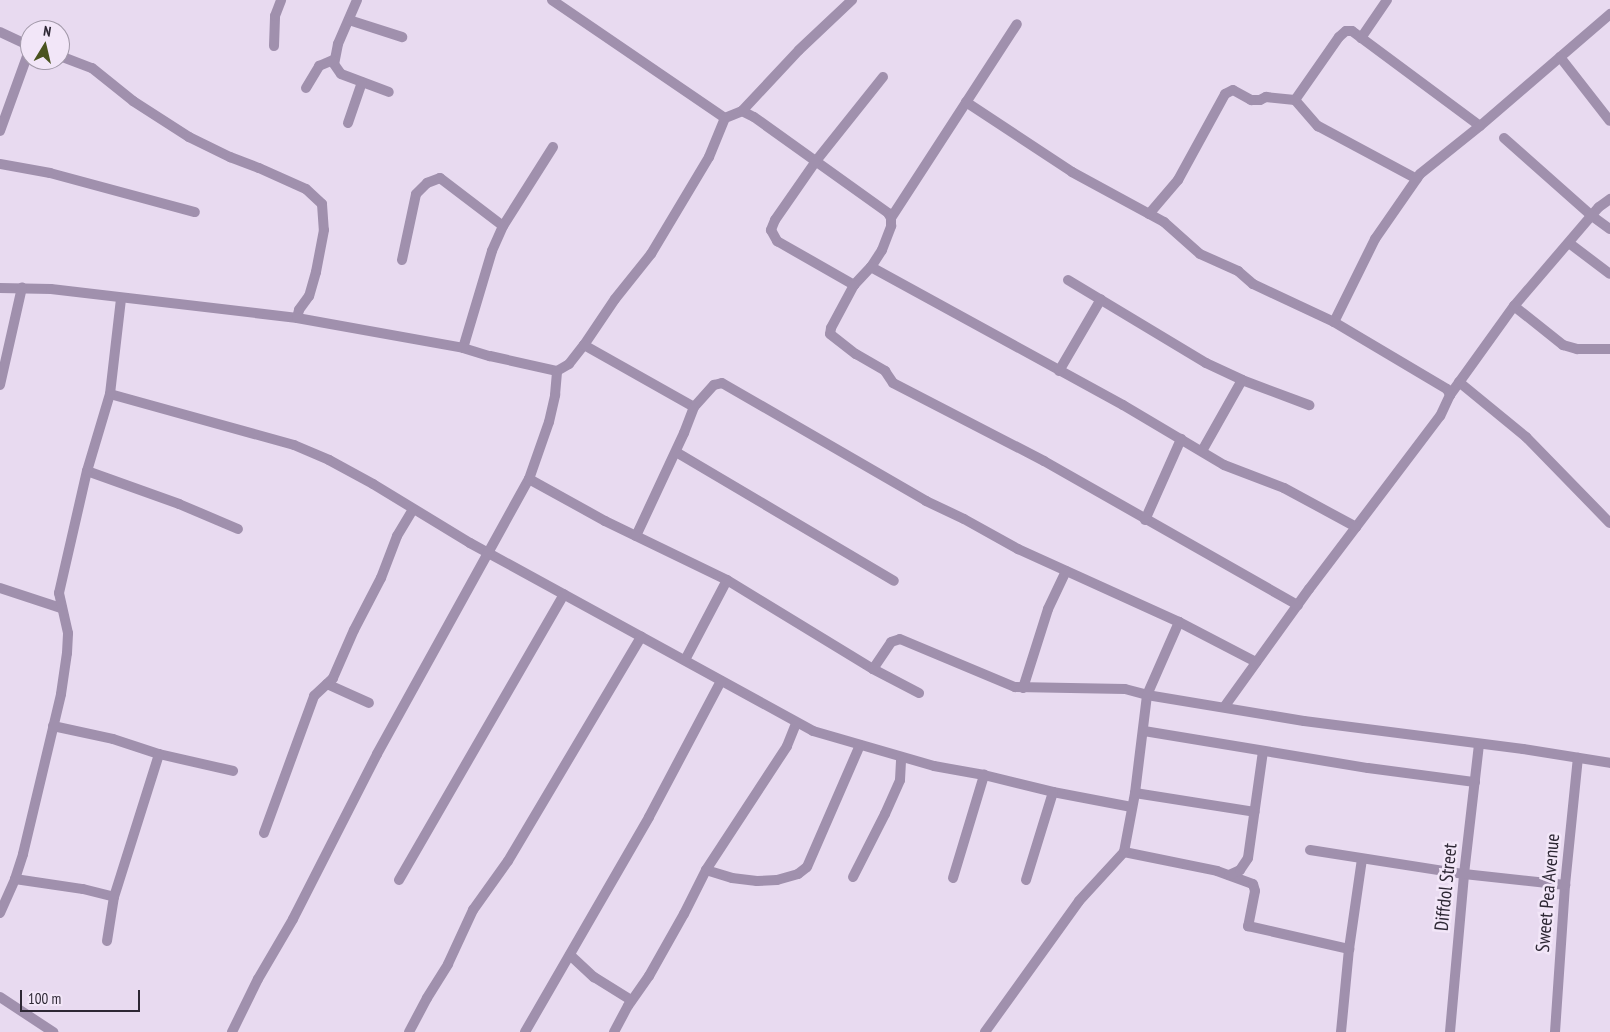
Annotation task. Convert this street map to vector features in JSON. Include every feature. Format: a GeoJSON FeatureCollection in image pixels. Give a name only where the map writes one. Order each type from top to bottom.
{"type":"FeatureCollection","features":[{"type":"Feature","properties":{"kind":"street"},"geometry":{"type":"LineString","coordinates":[[274,46],[275,16],[282,0]]}},
{"type":"Feature","properties":{"kind":"street"},"geometry":{"type":"LineString","coordinates":[[357,0],[333,60],[335,67],[341,74],[389,92]]}},
{"type":"Feature","properties":{"kind":"street"},"geometry":{"type":"LineString","coordinates":[[552,0],[725,118]]}},
{"type":"Feature","properties":{"kind":"street"},"geometry":{"type":"LineString","coordinates":[[0,288],[22,287],[297,318],[463,348],[557,371],[569,364],[615,299],[650,254],[710,156],[725,118],[742,111],[799,50],[852,0]]}},
{"type":"Feature","properties":{"kind":"street"},"geometry":{"type":"LineString","coordinates":[[1361,38],[1387,0]]}},
{"type":"Feature","properties":{"kind":"street"},"geometry":{"type":"LineString","coordinates":[[1334,322],[1375,239],[1420,174],[1480,126],[1610,14]]}},
{"type":"Feature","properties":{"kind":"street"},"geometry":{"type":"LineString","coordinates":[[349,20],[402,38]]}},
{"type":"Feature","properties":{"kind":"street"},"geometry":{"type":"LineString","coordinates":[[1016,24],[891,218],[886,240],[871,267],[854,285],[831,328],[830,334],[885,372],[893,383],[1044,461],[1145,520],[1298,605]]}},
{"type":"Feature","properties":{"kind":"street"},"geometry":{"type":"LineString","coordinates":[[1295,100],[1339,37],[1346,30],[1352,31],[1480,126]]}},
{"type":"Feature","properties":{"kind":"street"},"geometry":{"type":"LineString","coordinates":[[0,32],[20,42]]}},
{"type":"Feature","properties":{"kind":"street"},"geometry":{"type":"LineString","coordinates":[[1560,57],[1610,121]]}},
{"type":"Feature","properties":{"kind":"street"},"geometry":{"type":"LineString","coordinates":[[70,60],[92,68],[133,101],[189,137],[230,157],[306,189],[322,204],[324,230],[316,272],[309,296],[299,310],[297,318]]}},
{"type":"Feature","properties":{"kind":"street"},"geometry":{"type":"LineString","coordinates":[[306,88],[320,66],[333,60]]}},
{"type":"Feature","properties":{"kind":"street"},"geometry":{"type":"LineString","coordinates":[[0,131],[22,70]]}},
{"type":"Feature","properties":{"kind":"street"},"geometry":{"type":"LineString","coordinates":[[854,285],[777,241],[771,230],[775,220],[816,161],[883,77]]}},
{"type":"Feature","properties":{"kind":"street"},"geometry":{"type":"LineString","coordinates":[[348,123],[362,82]]}},
{"type":"Feature","properties":{"kind":"street"},"geometry":{"type":"LineString","coordinates":[[1149,214],[1178,180],[1228,91],[1233,90],[1251,100],[1266,97],[1295,100],[1318,126],[1416,179]]}},
{"type":"Feature","properties":{"kind":"street"},"geometry":{"type":"LineString","coordinates":[[966,102],[1072,172],[1171,227],[1200,254],[1238,271],[1253,284],[1334,322],[1447,389],[1450,395]]}},
{"type":"Feature","properties":{"kind":"street"},"geometry":{"type":"LineString","coordinates":[[742,111],[754,117],[816,161],[888,213],[891,218]]}},
{"type":"Feature","properties":{"kind":"street"},"geometry":{"type":"LineString","coordinates":[[1504,138],[1592,216],[1610,229]]}},
{"type":"Feature","properties":{"kind":"street"},"geometry":{"type":"LineString","coordinates":[[463,348],[487,267],[503,226],[553,147]]}},
{"type":"Feature","properties":{"kind":"street"},"geometry":{"type":"LineString","coordinates":[[0,164],[50,173],[195,212]]}},
{"type":"Feature","properties":{"kind":"street"},"geometry":{"type":"LineString","coordinates":[[402,260],[416,194],[427,183],[440,178],[503,226]]}},
{"type":"Feature","properties":{"kind":"street"},"geometry":{"type":"LineString","coordinates":[[1225,706],[1298,605],[1440,416],[1450,395],[1514,306],[1592,216],[1610,199]]}},
{"type":"Feature","properties":{"kind":"street"},"geometry":{"type":"LineString","coordinates":[[1569,243],[1610,274]]}},
{"type":"Feature","properties":{"kind":"street"},"geometry":{"type":"LineString","coordinates":[[871,267],[1060,371],[1224,465],[1284,488],[1356,527]]}},
{"type":"Feature","properties":{"kind":"street"},"geometry":{"type":"LineString","coordinates":[[1068,280],[1206,363],[1242,380],[1309,405]]}},
{"type":"Feature","properties":{"kind":"street"},"geometry":{"type":"LineString","coordinates":[[0,385],[22,287]]}},
{"type":"Feature","properties":{"kind":"street"},"geometry":{"type":"LineString","coordinates":[[0,913],[5,891],[15,879],[32,818],[53,726],[67,652],[68,632],[59,593],[87,471],[110,394],[121,299]]}},
{"type":"Feature","properties":{"kind":"street"},"geometry":{"type":"LineString","coordinates":[[1060,371],[1101,299]]}},
{"type":"Feature","properties":{"kind":"street"},"geometry":{"type":"LineString","coordinates":[[1514,306],[1563,345],[1577,349],[1610,349]]}},
{"type":"Feature","properties":{"kind":"street"},"geometry":{"type":"LineString","coordinates":[[584,345],[694,407]]}},
{"type":"Feature","properties":{"kind":"street"},"geometry":{"type":"LineString","coordinates":[[232,1032],[258,979],[293,919],[377,754],[529,479],[555,395],[557,371]]}},
{"type":"Feature","properties":{"kind":"street"},"geometry":{"type":"LineString","coordinates":[[1202,451],[1242,380]]}},
{"type":"Feature","properties":{"kind":"street"},"geometry":{"type":"LineString","coordinates":[[1459,382],[1526,437],[1610,523]]}},
{"type":"Feature","properties":{"kind":"street"},"geometry":{"type":"LineString","coordinates":[[636,536],[676,452],[694,407],[714,385],[722,383],[731,386],[926,501],[1066,571],[1179,622],[1256,662]]}},
{"type":"Feature","properties":{"kind":"street"},"geometry":{"type":"LineString","coordinates":[[110,394],[294,445],[329,460],[488,552],[685,660],[796,724],[901,758],[984,775],[1053,792],[1132,807]]}},
{"type":"Feature","properties":{"kind":"street"},"geometry":{"type":"LineString","coordinates":[[1145,520],[1181,439]]}},
{"type":"Feature","properties":{"kind":"street"},"geometry":{"type":"LineString","coordinates":[[676,452],[894,581]]}},
{"type":"Feature","properties":{"kind":"street"},"geometry":{"type":"LineString","coordinates":[[87,471],[179,504],[238,529]]}},
{"type":"Feature","properties":{"kind":"street"},"geometry":{"type":"LineString","coordinates":[[529,479],[636,536],[727,580],[873,669],[919,693]]}},
{"type":"Feature","properties":{"kind":"street"},"geometry":{"type":"LineString","coordinates":[[264,832],[314,696],[332,678],[381,578],[397,536],[414,509]]}},
{"type":"Feature","properties":{"kind":"street"},"geometry":{"type":"LineString","coordinates":[[1023,688],[1045,616],[1066,571]]}},
{"type":"Feature","properties":{"kind":"street"},"geometry":{"type":"LineString","coordinates":[[685,660],[727,580]]}},
{"type":"Feature","properties":{"kind":"street"},"geometry":{"type":"LineString","coordinates":[[0,588],[61,608]]}},
{"type":"Feature","properties":{"kind":"street"},"geometry":{"type":"LineString","coordinates":[[399,880],[564,594]]}},
{"type":"Feature","properties":{"kind":"street"},"geometry":{"type":"LineString","coordinates":[[984,1032],[1079,901],[1124,852],[1144,732],[1147,695],[1179,622]]}},
{"type":"Feature","properties":{"kind":"street"},"geometry":{"type":"LineString","coordinates":[[409,1032],[426,998],[448,964],[473,910],[508,861],[641,637]]}},
{"type":"Feature","properties":{"kind":"street"},"geometry":{"type":"LineString","coordinates":[[873,669],[891,642],[900,639],[1015,687],[1107,687],[1304,721],[1610,763]]}},
{"type":"Feature","properties":{"kind":"street"},"geometry":{"type":"LineString","coordinates":[[525,1032],[649,817],[721,681]]}},
{"type":"Feature","properties":{"kind":"street"},"geometry":{"type":"LineString","coordinates":[[327,684],[369,702]]}},
{"type":"Feature","properties":{"kind":"street"},"geometry":{"type":"LineString","coordinates":[[614,1032],[632,1000],[649,976],[706,870],[786,746],[796,724]]}},
{"type":"Feature","properties":{"kind":"street"},"geometry":{"type":"LineString","coordinates":[[53,726],[104,737],[159,754],[233,771]]}},
{"type":"Feature","properties":{"kind":"street"},"geometry":{"type":"LineString","coordinates":[[1144,732],[1368,768],[1475,782]]}},
{"type":"Feature","properties":{"kind":"street"},"geometry":{"type":"LineString","coordinates":[[706,870],[732,878],[757,881],[777,880],[798,874],[807,867],[860,745]]}},
{"type":"Feature","properties":{"kind":"street","name":"Diffdol Street"},"geometry":{"type":"LineString","coordinates":[[1450,1032],[1464,874],[1479,745]]}},
{"type":"Feature","properties":{"kind":"street"},"geometry":{"type":"LineString","coordinates":[[1229,875],[1245,865],[1255,812],[1263,751]]}},
{"type":"Feature","properties":{"kind":"street"},"geometry":{"type":"LineString","coordinates":[[107,941],[114,897],[159,754]]}},
{"type":"Feature","properties":{"kind":"street"},"geometry":{"type":"LineString","coordinates":[[853,877],[900,780],[901,758]]}},
{"type":"Feature","properties":{"kind":"street","name":"Sweet Pea Avenue"},"geometry":{"type":"LineString","coordinates":[[1555,1032],[1565,885],[1578,758]]}},
{"type":"Feature","properties":{"kind":"street"},"geometry":{"type":"LineString","coordinates":[[953,878],[984,775]]}},
{"type":"Feature","properties":{"kind":"street"},"geometry":{"type":"LineString","coordinates":[[1026,880],[1053,792]]}},
{"type":"Feature","properties":{"kind":"street"},"geometry":{"type":"LineString","coordinates":[[1135,793],[1255,812]]}},
{"type":"Feature","properties":{"kind":"street"},"geometry":{"type":"LineString","coordinates":[[1310,850],[1464,874],[1565,885]]}},
{"type":"Feature","properties":{"kind":"street"},"geometry":{"type":"LineString","coordinates":[[1124,852],[1229,875],[1253,884],[1255,891],[1248,926],[1349,949]]}},
{"type":"Feature","properties":{"kind":"street"},"geometry":{"type":"LineString","coordinates":[[1342,1032],[1349,949],[1362,859]]}},
{"type":"Feature","properties":{"kind":"street"},"geometry":{"type":"LineString","coordinates":[[15,879],[83,889],[114,897]]}},
{"type":"Feature","properties":{"kind":"street"},"geometry":{"type":"LineString","coordinates":[[570,954],[594,977],[632,1000]]}},
{"type":"Feature","properties":{"kind":"street"},"geometry":{"type":"LineString","coordinates":[[0,997],[53,1032]]}}]}
